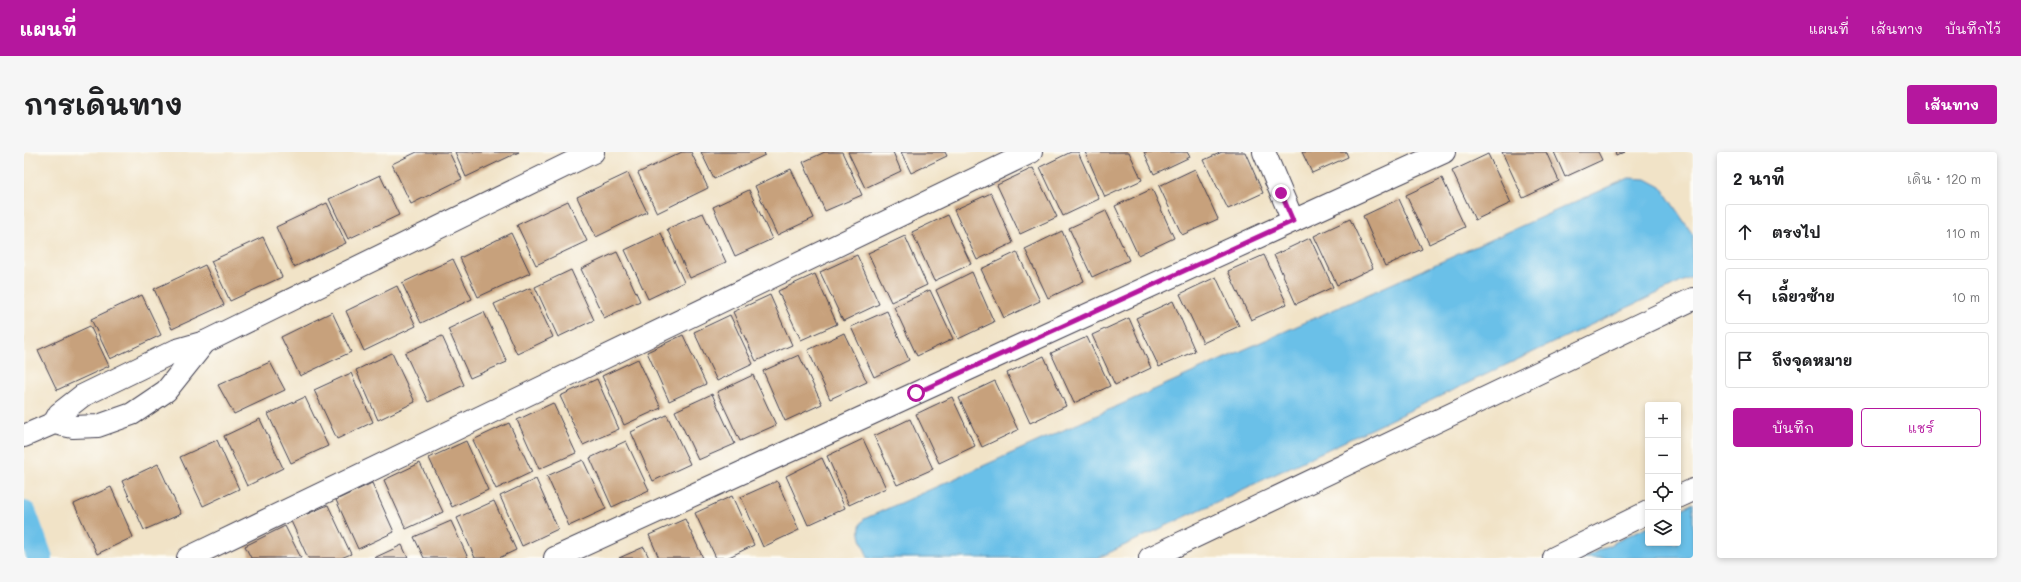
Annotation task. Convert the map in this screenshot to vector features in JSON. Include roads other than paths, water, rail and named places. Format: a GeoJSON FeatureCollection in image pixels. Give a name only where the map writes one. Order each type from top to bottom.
{"type":"FeatureCollection","features":[{"type":"Feature","properties":{"kind":"street"},"geometry":{"type":"LineString","coordinates":[[54,423],[58,414],[82,396],[177,350],[205,342],[593,152]]}},
{"type":"Feature","properties":{"kind":"street"},"geometry":{"type":"LineString","coordinates":[[188,558],[215,552],[1031,152]]}},
{"type":"Feature","properties":{"kind":"street"},"geometry":{"type":"LineString","coordinates":[[1264,152],[1293,221]]}},
{"type":"Feature","properties":{"kind":"street"},"geometry":{"type":"LineString","coordinates":[[555,558],[1444,152]]}},
{"type":"Feature","properties":{"kind":"street"},"geometry":{"type":"LineString","coordinates":[[1150,558],[1693,299]]}},
{"type":"Feature","properties":{"kind":"street"},"geometry":{"type":"LineString","coordinates":[[29,434],[54,423],[73,427],[98,426],[132,414],[166,391],[205,342]]}},
{"type":"Feature","properties":{"kind":"street"},"geometry":{"type":"LineString","coordinates":[[1681,496],[1693,490]]}},
{"type":"Feature","properties":{"kind":"street"},"geometry":{"type":"LineString","coordinates":[[1554,558],[1645,513]]}},
{"type":"Feature","properties":{"kind":"water"},"geometry":{"type":"Polygon","coordinates":[[[1629,178],[1646,179],[1661,187],[1693,235],[1693,274],[1690,278],[1098,558],[868,558],[860,533],[861,523],[864,519],[1629,178]]]}},
{"type":"Feature","properties":{"kind":"water"},"geometry":{"type":"Polygon","coordinates":[[[1693,503],[1693,558],[1583,558],[1645,527],[1645,546],[1681,546],[1681,509],[1693,503]]]}},
{"type":"Feature","properties":{"kind":"waterway"},"geometry":{"type":"LineString","coordinates":[[24,514],[40,558]]}}]}
